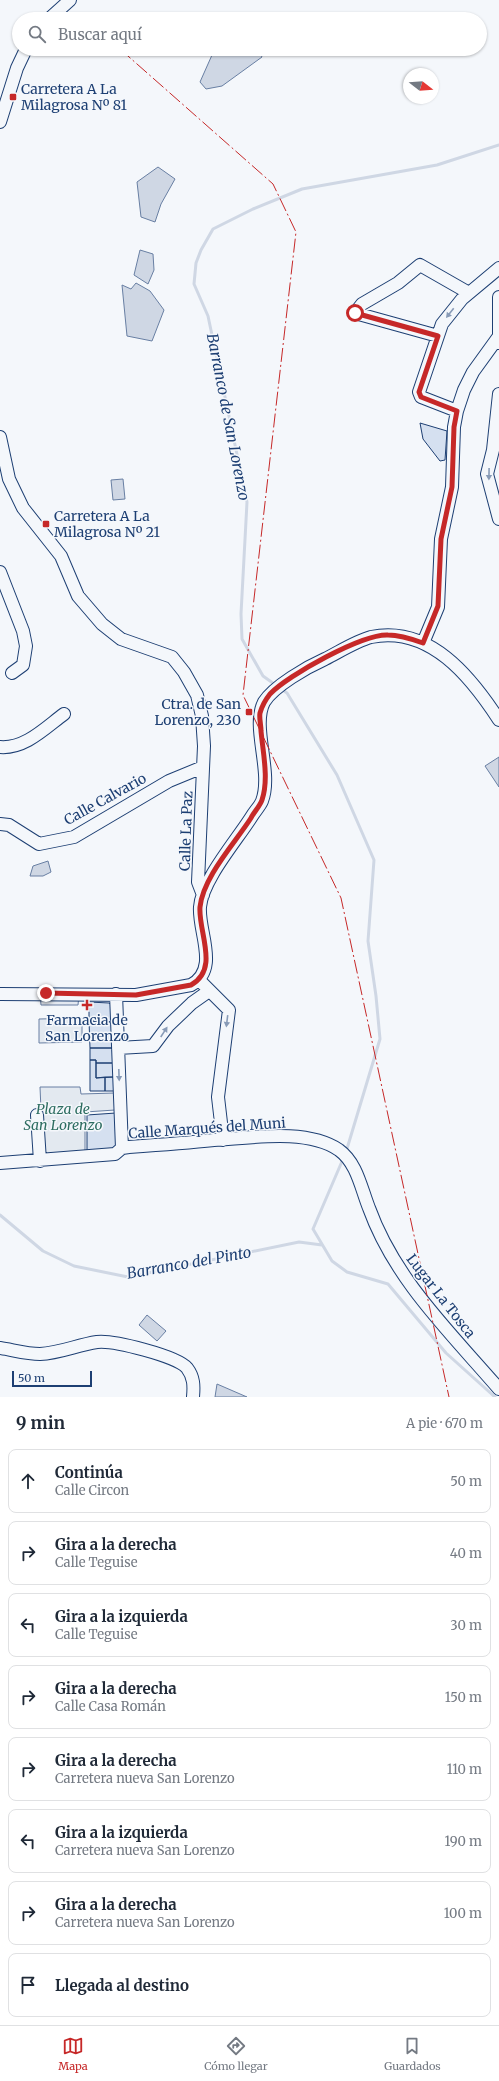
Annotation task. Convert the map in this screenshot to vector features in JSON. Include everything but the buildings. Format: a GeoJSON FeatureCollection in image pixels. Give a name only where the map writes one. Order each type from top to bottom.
{"type":"FeatureCollection","features":[{"type":"Feature","properties":{"kind":"street"},"geometry":{"type":"LineString","coordinates":[[57,12],[70,0]]}},
{"type":"Feature","properties":{"kind":"street"},"geometry":{"type":"LineString","coordinates":[[0,122],[17,68],[23,56]]}},
{"type":"Feature","properties":{"kind":"street"},"geometry":{"type":"LineString","coordinates":[[438,336],[355,313],[362,304],[398,283],[420,265],[469,293]]}},
{"type":"Feature","properties":{"kind":"street"},"geometry":{"type":"LineString","coordinates":[[457,411],[421,397],[419,392],[442,324],[451,311],[469,293],[499,268]]}},
{"type":"Feature","properties":{"kind":"street"},"geometry":{"type":"LineString","coordinates":[[499,297],[499,344]]}},
{"type":"Feature","properties":{"kind":"street"},"geometry":{"type":"LineString","coordinates":[[423,643],[438,606],[441,539],[452,487],[454,427],[457,411],[464,390],[473,372],[499,337]]}},
{"type":"Feature","properties":{"kind":"street"},"geometry":{"type":"LineString","coordinates":[[499,394],[494,450],[487,474],[499,519]]}},
{"type":"Feature","properties":{"kind":"street","name":"Calle La Paz"},"geometry":{"type":"LineString","coordinates":[[1,445],[9,479],[23,508],[61,556],[78,596],[102,624],[121,639],[172,657],[184,672],[197,695],[202,716],[204,767],[198,882],[203,896]]}},
{"type":"Feature","properties":{"kind":"street"},"geometry":{"type":"LineString","coordinates":[[1,576],[23,631],[26,646],[22,665],[12,673]]}},
{"type":"Feature","properties":{"kind":"street"},"geometry":{"type":"LineString","coordinates":[[0,994],[136,995],[191,985],[200,980],[205,969],[207,957],[200,907],[203,896],[209,880],[262,801],[265,785],[260,714],[270,694],[311,665],[369,638],[387,635],[409,638],[423,643],[452,660],[482,694],[499,720]]}},
{"type":"Feature","properties":{"kind":"street"},"geometry":{"type":"LineString","coordinates":[[0,748],[17,746],[32,738],[64,714]]}},
{"type":"Feature","properties":{"kind":"street","name":"Calle Calvario"},"geometry":{"type":"LineString","coordinates":[[0,824],[9,826],[38,844],[74,836],[170,781],[204,767]]}},
{"type":"Feature","properties":{"kind":"street"},"geometry":{"type":"LineString","coordinates":[[200,980],[229,1010],[218,1097],[222,1140]]}},
{"type":"Feature","properties":{"kind":"street"},"geometry":{"type":"LineString","coordinates":[[118,1048],[153,1046],[168,1026],[192,1003],[209,991]]}},
{"type":"Feature","properties":{"kind":"street"},"geometry":{"type":"LineString","coordinates":[[116,994],[122,1148]]}},
{"type":"Feature","properties":{"kind":"street"},"geometry":{"type":"LineString","coordinates":[[37,1116],[40,1161]]}},
{"type":"Feature","properties":{"kind":"street","name":"Calle Marqués del Muni"},"geometry":{"type":"LineString","coordinates":[[0,1163],[115,1154],[122,1148],[266,1136],[303,1138],[322,1142],[339,1150]]}},
{"type":"Feature","properties":{"kind":"street","name":"Lugar La Tosca"},"geometry":{"type":"LineString","coordinates":[[339,1150],[354,1169],[369,1208],[395,1264],[447,1332],[499,1388]]}},
{"type":"Feature","properties":{"kind":"street"},"geometry":{"type":"LineString","coordinates":[[0,1348],[39,1354],[60,1352],[98,1342],[120,1343],[172,1358],[187,1367],[194,1382],[193,1397]]}},
{"type":"Feature","properties":{"kind":"green space"},"geometry":{"type":"Polygon","coordinates":[[[82,1018],[82,1042],[39,1043],[39,1019],[82,1018]]]}},
{"type":"Feature","properties":{"kind":"green space","name":"Plaza de San Lorenzo"},"geometry":{"type":"Polygon","coordinates":[[[40,1087],[80,1087],[81,1094],[115,1093],[115,1110],[85,1112],[85,1155],[43,1156],[40,1087]]]}},
{"type":"Feature","properties":{"kind":"shaded area"},"geometry":{"type":"Polygon","coordinates":[[[212,56],[262,57],[222,86],[206,89],[200,82],[212,56]]]}},
{"type":"Feature","properties":{"kind":"shaded area"},"geometry":{"type":"Polygon","coordinates":[[[158,167],[175,179],[161,204],[155,222],[141,217],[137,182],[158,167]]]}},
{"type":"Feature","properties":{"kind":"shaded area"},"geometry":{"type":"Polygon","coordinates":[[[140,250],[153,254],[154,270],[148,284],[134,275],[140,250]]]}},
{"type":"Feature","properties":{"kind":"shaded area"},"geometry":{"type":"Polygon","coordinates":[[[136,283],[150,291],[164,310],[152,341],[127,336],[122,285],[131,289],[136,283]]]}},
{"type":"Feature","properties":{"kind":"shaded area"},"geometry":{"type":"Polygon","coordinates":[[[123,479],[125,499],[113,500],[111,480],[123,479]]]}},
{"type":"Feature","properties":{"kind":"shaded area"},"geometry":{"type":"Polygon","coordinates":[[[499,757],[499,787],[485,766],[499,757]]]}},
{"type":"Feature","properties":{"kind":"shaded area"},"geometry":{"type":"Polygon","coordinates":[[[48,861],[51,872],[43,876],[30,876],[33,866],[48,861]]]}},
{"type":"Feature","properties":{"kind":"shaded area"},"geometry":{"type":"Polygon","coordinates":[[[40,994],[79,994],[78,1005],[41,1005],[40,994]]]}},
{"type":"Feature","properties":{"kind":"shaded area"},"geometry":{"type":"Polygon","coordinates":[[[147,1315],[166,1331],[157,1341],[139,1325],[147,1315]]]}},
{"type":"Feature","properties":{"kind":"shaded area"},"geometry":{"type":"Polygon","coordinates":[[[217,1384],[247,1397],[215,1397],[217,1384]]]}},
{"type":"Feature","properties":{"kind":"waterway","name":"Barranco de San Lorenzo"},"geometry":{"type":"LineString","coordinates":[[277,686],[263,676],[242,639],[241,614],[247,502],[208,316],[194,284],[196,263],[201,250],[213,229],[253,209],[302,189],[437,165],[499,145]]}},
{"type":"Feature","properties":{"kind":"waterway","name":"Barranco de San Lorenzo"},"geometry":{"type":"LineString","coordinates":[[281,689],[287,693],[337,775],[374,860],[368,941],[376,996],[380,1039],[346,1152]]}},
{"type":"Feature","properties":{"kind":"waterway","name":"Barranco de San Lorenzo"},"geometry":{"type":"LineString","coordinates":[[343,1159],[313,1229],[332,1261],[347,1272],[388,1284],[446,1353],[495,1397]]}},
{"type":"Feature","properties":{"kind":"waterway","name":"Barranco del Pinto"},"geometry":{"type":"LineString","coordinates":[[0,1215],[43,1251],[74,1266],[128,1277],[299,1242],[322,1245]]}},
{"type":"Feature","properties":{"kind":"power"},"geometry":{"type":"LineString","coordinates":[[128,56],[273,184],[296,232],[243,695],[341,898],[449,1397]]}},
{"type":"Feature","properties":{"kind":"place","name":"Carretera A La Milagrosa Nº 81"},"geometry":{"type":"Point","coordinates":[13,97]}},
{"type":"Feature","properties":{"kind":"place","name":"Carretera A La Milagrosa Nº 21"},"geometry":{"type":"Point","coordinates":[46,524]}},
{"type":"Feature","properties":{"kind":"place","name":"Ctra. de San Lorenzo, 230"},"geometry":{"type":"Point","coordinates":[249,712]}},
{"type":"Feature","properties":{"kind":"place","name":"Farmacia de San Lorenzo"},"geometry":{"type":"Point","coordinates":[87,1005]}},
{"type":"Feature","properties":{"kind":"route"},"geometry":{"type":"LineString","coordinates":[[46,993],[136,995],[191,985],[200,980],[205,969],[207,957],[200,907],[203,896],[209,880],[262,801],[265,785],[260,714],[264,703],[270,694],[311,665],[369,638],[387,635],[409,638],[423,643],[434,620],[438,606],[441,539],[452,487],[454,427],[457,411],[421,397],[419,392],[438,336],[355,313]]}}]}
